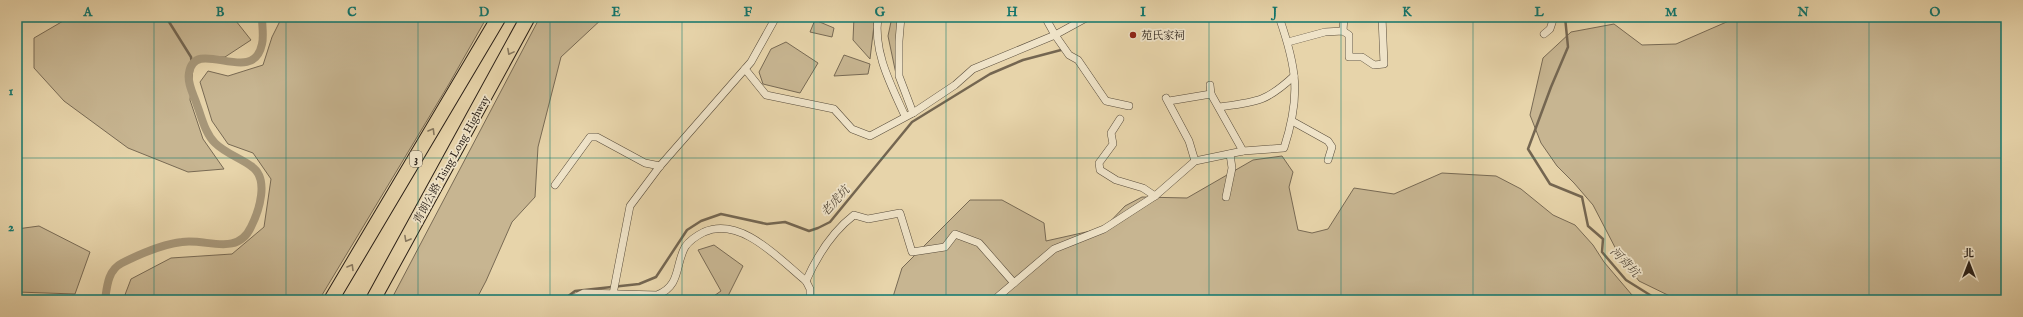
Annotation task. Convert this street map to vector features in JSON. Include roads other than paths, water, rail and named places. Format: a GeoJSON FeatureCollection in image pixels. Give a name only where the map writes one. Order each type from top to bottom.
{"type":"FeatureCollection","features":[{"type":"Feature","properties":{"kind":"highway","name":"3"},"geometry":{"type":"LineString","coordinates":[[331,300],[499,17]]}},
{"type":"Feature","properties":{"kind":"highway","name":"青朗公路 Tsing Long Highway"},"geometry":{"type":"LineString","coordinates":[[373,300],[528,17]]}},
{"type":"Feature","properties":{"kind":"street"},"geometry":{"type":"LineString","coordinates":[[613,292],[630,206],[660,166],[751,62],[776,17]]}},
{"type":"Feature","properties":{"kind":"street"},"geometry":{"type":"LineString","coordinates":[[878,17],[880,51],[885,70],[905,116]]}},
{"type":"Feature","properties":{"kind":"street"},"geometry":{"type":"LineString","coordinates":[[901,17],[899,76],[913,112]]}},
{"type":"Feature","properties":{"kind":"street"},"geometry":{"type":"LineString","coordinates":[[1045,17],[1055,35],[1069,54],[1078,60],[1106,101],[1129,106]]}},
{"type":"Feature","properties":{"kind":"street"},"geometry":{"type":"LineString","coordinates":[[745,69],[766,95],[834,109],[852,129],[870,136],[913,112],[955,85],[973,70],[1055,35],[1081,19],[1088,17]]}},
{"type":"Feature","properties":{"kind":"street"},"geometry":{"type":"LineString","coordinates":[[994,300],[1054,249],[1104,229],[1155,196],[1195,161],[1244,151],[1284,148],[1292,121],[1294,76],[1288,42],[1279,17]]}},
{"type":"Feature","properties":{"kind":"street"},"geometry":{"type":"LineString","coordinates":[[1343,31],[1344,17]]}},
{"type":"Feature","properties":{"kind":"street"},"geometry":{"type":"LineString","coordinates":[[1288,42],[1325,32],[1343,31],[1349,35],[1349,57],[1362,57],[1374,65],[1384,64],[1382,17]]}},
{"type":"Feature","properties":{"kind":"street"},"geometry":{"type":"LineString","coordinates":[[1544,34],[1550,29],[1554,17]]}},
{"type":"Feature","properties":{"kind":"street"},"geometry":{"type":"LineString","coordinates":[[1219,107],[1259,101],[1272,96],[1294,76]]}},
{"type":"Feature","properties":{"kind":"street"},"geometry":{"type":"LineString","coordinates":[[1210,85],[1212,94],[1244,151]]}},
{"type":"Feature","properties":{"kind":"street"},"geometry":{"type":"LineString","coordinates":[[1195,161],[1189,141],[1168,100],[1212,94]]}},
{"type":"Feature","properties":{"kind":"street"},"geometry":{"type":"LineString","coordinates":[[1120,119],[1111,133],[1113,144],[1099,163],[1100,170],[1116,180],[1143,188],[1155,196]]}},
{"type":"Feature","properties":{"kind":"street"},"geometry":{"type":"LineString","coordinates":[[1292,121],[1328,140],[1332,147],[1328,160]]}},
{"type":"Feature","properties":{"kind":"street"},"geometry":{"type":"LineString","coordinates":[[555,185],[590,137],[597,138],[645,163],[660,166]]}},
{"type":"Feature","properties":{"kind":"street"},"geometry":{"type":"LineString","coordinates":[[1226,197],[1232,168],[1230,154]]}},
{"type":"Feature","properties":{"kind":"street"},"geometry":{"type":"LineString","coordinates":[[806,280],[829,240],[854,216],[868,219],[900,213],[912,252],[945,247],[955,234],[979,243],[1014,283]]}},
{"type":"Feature","properties":{"kind":"street"},"geometry":{"type":"LineString","coordinates":[[570,300],[584,293],[613,292],[658,297],[672,285],[686,247],[698,235],[713,228],[734,229],[753,238],[806,280],[810,289],[810,300]]}},
{"type":"Feature","properties":{"kind":"waterway"},"geometry":{"type":"LineString","coordinates":[[166,17],[191,57],[192,65]]}},
{"type":"Feature","properties":{"kind":"waterway"},"geometry":{"type":"LineString","coordinates":[[105,300],[111,274],[117,266],[122,263],[136,256],[175,243],[191,241],[229,244],[238,241],[245,236],[251,227],[260,204],[260,178],[257,171],[251,166],[223,150],[212,139],[206,130],[191,89],[189,73],[193,63],[202,59],[248,62],[257,56],[263,41],[262,17]]}},
{"type":"Feature","properties":{"kind":"waterway","name":"河背坑"},"geometry":{"type":"LineString","coordinates":[[1565,17],[1568,47],[1551,87],[1528,149],[1550,184],[1582,197],[1588,226],[1603,239],[1602,252],[1626,280],[1658,300]]}},
{"type":"Feature","properties":{"kind":"waterway","name":"老虎坑"},"geometry":{"type":"LineString","coordinates":[[563,300],[575,291],[639,284],[656,277],[687,230],[701,221],[721,214],[767,224],[785,222],[809,231],[830,222],[912,122],[990,74],[1023,60],[1061,50]]}},
{"type":"Feature","properties":{"kind":"place","name":"苑氏家祠"},"geometry":{"type":"Point","coordinates":[1133,35]}}]}
